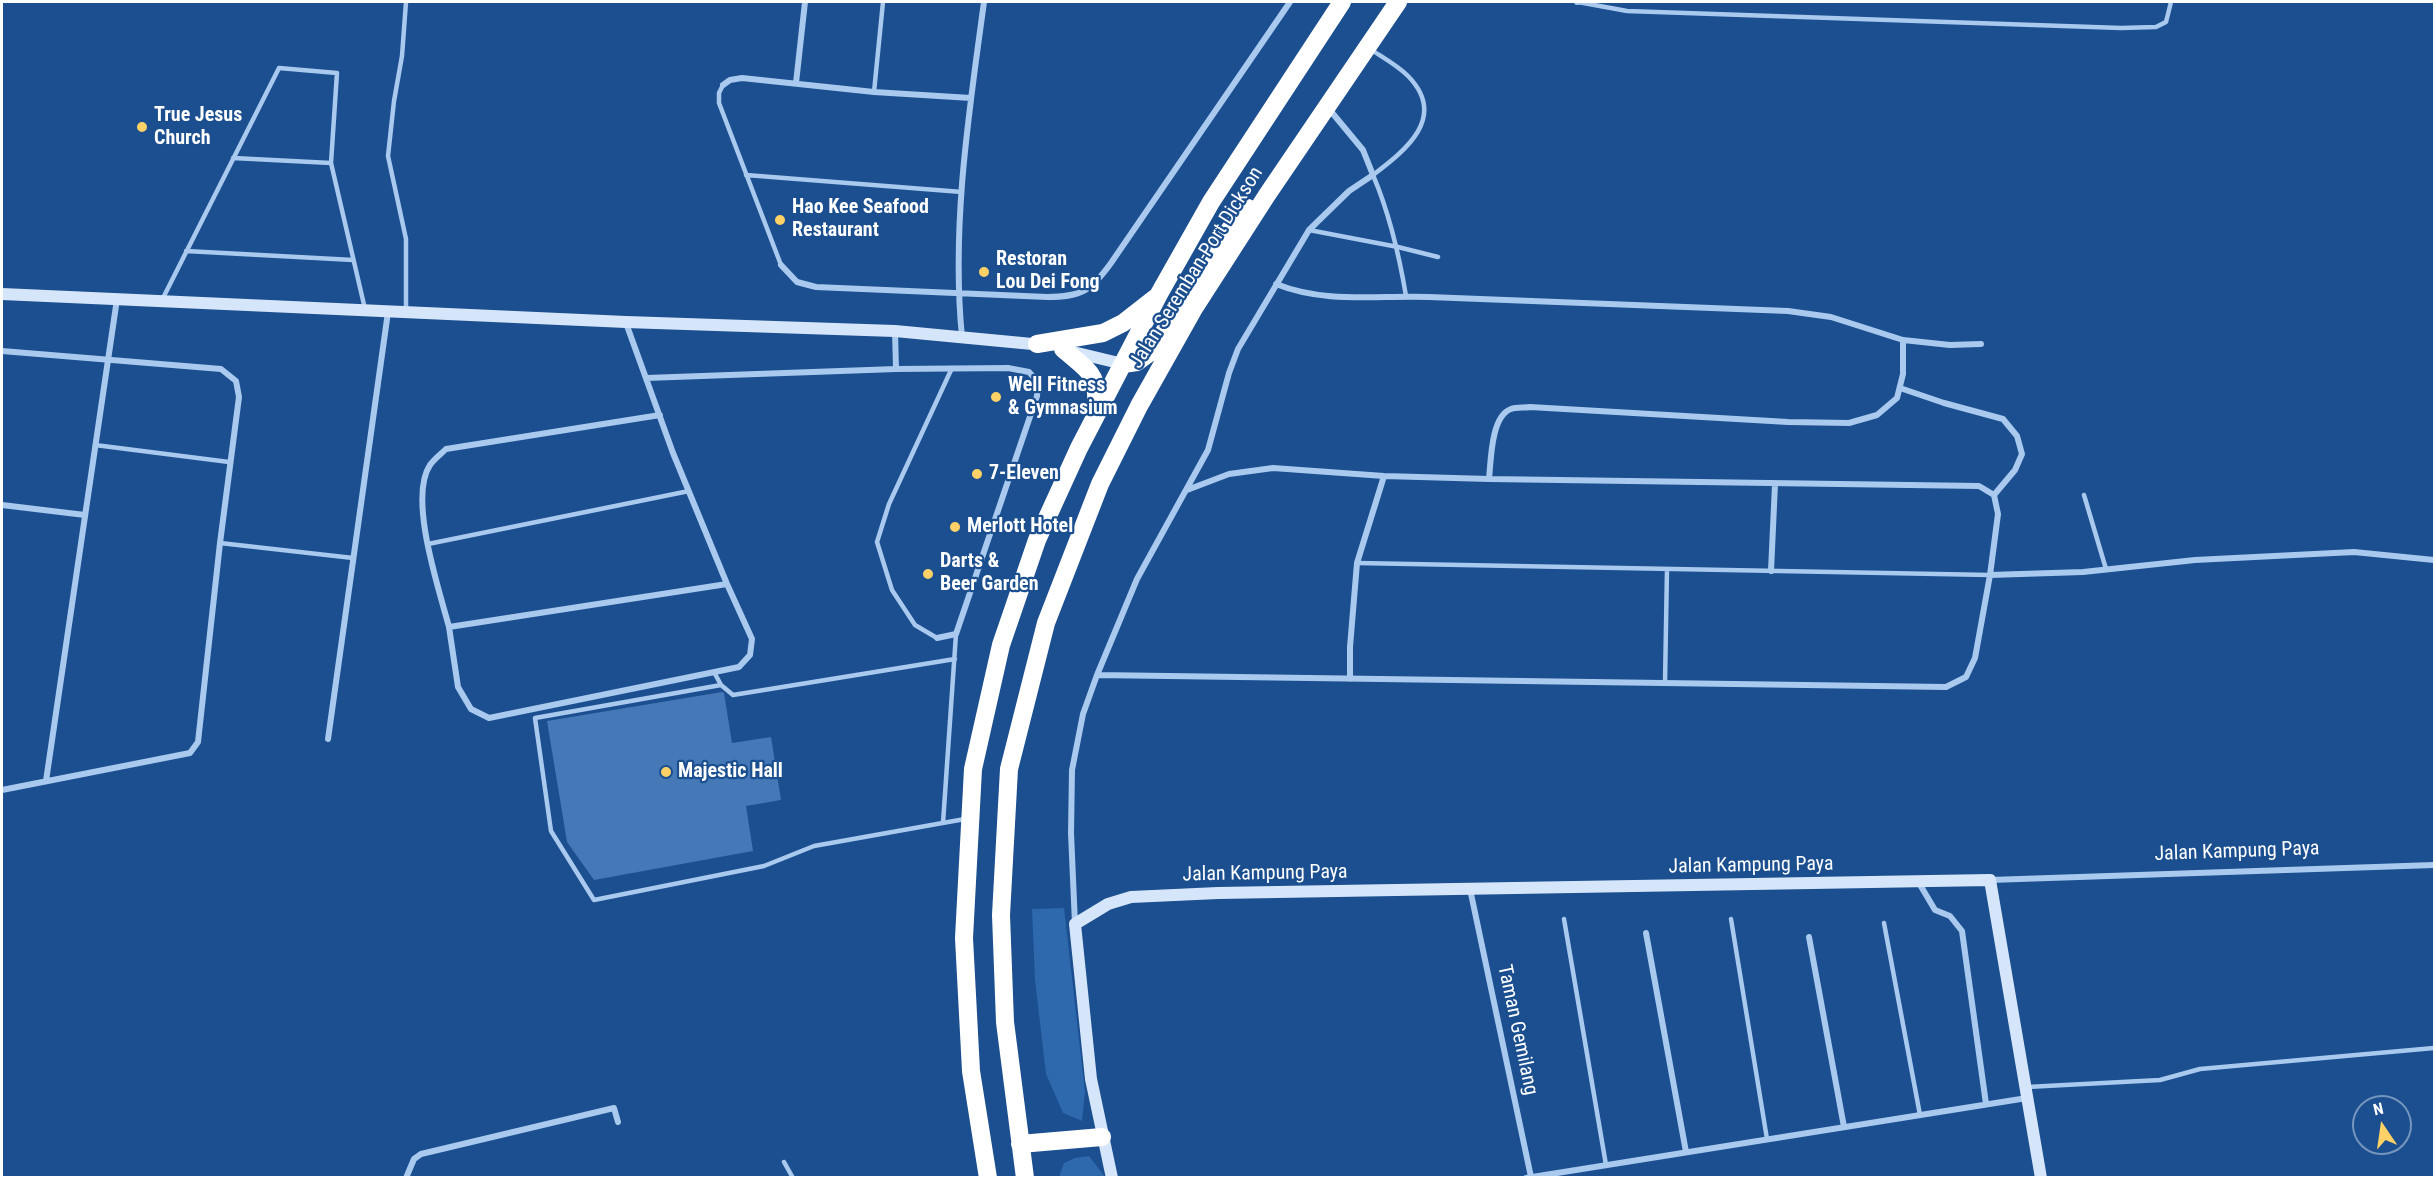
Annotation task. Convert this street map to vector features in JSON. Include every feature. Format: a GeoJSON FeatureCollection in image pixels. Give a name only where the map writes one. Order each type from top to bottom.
{"type":"FeatureCollection","features":[{"type":"Feature","properties":{"kind":"highway","name":"Jalan Seremban-Port Dickson"},"geometry":{"type":"LineString","coordinates":[[988,1178],[971,1071],[965,949],[973,769],[1001,645],[1037,540],[1095,417],[1160,294],[1211,202],[1342,2]]}},
{"type":"Feature","properties":{"kind":"highway","name":"Jalan Seremban-Port Dickson"},"geometry":{"type":"LineString","coordinates":[[1025,1178],[1005,1022],[1000,915],[1009,769],[1046,623],[1100,484],[1139,406],[1193,310],[1326,106],[1398,2]]}},
{"type":"Feature","properties":{"kind":"highway"},"geometry":{"type":"LineString","coordinates":[[1123,364],[1137,362],[1152,351],[1220,243],[1243,211],[1267,195]]}},
{"type":"Feature","properties":{"kind":"highway"},"geometry":{"type":"LineString","coordinates":[[1037,344],[1103,333],[1123,323],[1160,294]]}},
{"type":"Feature","properties":{"kind":"highway"},"geometry":{"type":"LineString","coordinates":[[1063,349],[1092,374],[1097,390],[1095,417]]}},
{"type":"Feature","properties":{"kind":"highway"},"geometry":{"type":"LineString","coordinates":[[1020,1144],[1102,1137]]}},
{"type":"Feature","properties":{"kind":"street"},"geometry":{"type":"LineString","coordinates":[[796,83],[804,2]]}},
{"type":"Feature","properties":{"kind":"street"},"geometry":{"type":"LineString","coordinates":[[962,337],[958,293],[962,192],[971,98],[984,2]]}},
{"type":"Feature","properties":{"kind":"street"},"geometry":{"type":"LineString","coordinates":[[781,266],[797,282],[816,287],[1065,297],[1083,293],[1097,282],[1290,2]]}},
{"type":"Feature","properties":{"kind":"street"},"geometry":{"type":"LineString","coordinates":[[723,85],[730,80],[742,78],[874,92],[971,98]]}},
{"type":"Feature","properties":{"kind":"street"},"geometry":{"type":"LineString","coordinates":[[1112,1178],[1091,1079],[1075,924],[1071,833],[1072,770],[1083,714],[1137,579],[1208,450],[1229,373],[1238,350],[1309,230],[1349,190],[1373,176],[1363,150],[1326,106]]}},
{"type":"Feature","properties":{"kind":"street"},"geometry":{"type":"LineString","coordinates":[[1276,284],[1298,293],[1339,298],[1406,296],[1788,310],[1830,317],[1903,340],[1950,345],[1981,344]]}},
{"type":"Feature","properties":{"kind":"street"},"geometry":{"type":"LineString","coordinates":[[2,294],[406,313],[895,331],[1037,344],[1123,364]]}},
{"type":"Feature","properties":{"kind":"street"},"geometry":{"type":"LineString","coordinates":[[46,781],[117,299]]}},
{"type":"Feature","properties":{"kind":"street"},"geometry":{"type":"LineString","coordinates":[[328,739],[388,312]]}},
{"type":"Feature","properties":{"kind":"street"},"geometry":{"type":"LineString","coordinates":[[626,322],[689,491],[726,584],[752,639],[750,655],[739,667],[489,718],[471,709],[458,687],[449,627],[428,544],[421,496],[429,466],[446,449],[660,415]]}},
{"type":"Feature","properties":{"kind":"street"},"geometry":{"type":"LineString","coordinates":[[895,331],[896,369]]}},
{"type":"Feature","properties":{"kind":"street"},"geometry":{"type":"LineString","coordinates":[[1489,478],[1495,432],[1501,416],[1511,409],[1530,407],[1788,422],[1849,423],[1877,415],[1897,398],[1903,374],[1903,340]]}},
{"type":"Feature","properties":{"kind":"street"},"geometry":{"type":"LineString","coordinates":[[2,351],[221,369],[236,381],[239,397],[239,412],[229,462],[198,742],[190,753],[2,790]]}},
{"type":"Feature","properties":{"kind":"street"},"geometry":{"type":"LineString","coordinates":[[646,378],[952,368],[1008,368],[1029,372],[1038,382],[1037,396],[956,634],[937,638]]}},
{"type":"Feature","properties":{"kind":"street"},"geometry":{"type":"LineString","coordinates":[[1900,388],[2003,419],[2017,436],[2022,454],[2015,470],[1994,495]]}},
{"type":"Feature","properties":{"kind":"street"},"geometry":{"type":"LineString","coordinates":[[1097,675],[1946,687],[1966,677],[1975,658],[1998,514],[1994,495],[1978,486],[1384,476],[1273,468],[1228,474],[1186,490]]}},
{"type":"Feature","properties":{"kind":"street"},"geometry":{"type":"LineString","coordinates":[[1350,679],[1350,647],[1357,563],[1384,476]]}},
{"type":"Feature","properties":{"kind":"street"},"geometry":{"type":"LineString","coordinates":[[1771,572],[1775,484]]}},
{"type":"Feature","properties":{"kind":"street"},"geometry":{"type":"LineString","coordinates":[[2,505],[85,515]]}},
{"type":"Feature","properties":{"kind":"street"},"geometry":{"type":"LineString","coordinates":[[1990,575],[2106,569],[2195,560],[2354,552],[2434,560]]}},
{"type":"Feature","properties":{"kind":"street"},"geometry":{"type":"LineString","coordinates":[[449,627],[726,584]]}},
{"type":"Feature","properties":{"kind":"street","name":"Jalan Kampung Paya"},"geometry":{"type":"LineString","coordinates":[[1075,924],[1108,904],[1131,897],[1218,893],[1919,883],[2434,866]]}},
{"type":"Feature","properties":{"kind":"street"},"geometry":{"type":"LineString","coordinates":[[1990,880],[2041,1178]]}},
{"type":"Feature","properties":{"kind":"street"},"geometry":{"type":"LineString","coordinates":[[1919,883],[1935,910],[1950,916],[1962,931],[1986,1104]]}},
{"type":"Feature","properties":{"kind":"street","name":"Taman Gemilang"},"geometry":{"type":"LineString","coordinates":[[1470,889],[1531,1177]]}},
{"type":"Feature","properties":{"kind":"street"},"geometry":{"type":"LineString","coordinates":[[1646,933],[1686,1152]]}},
{"type":"Feature","properties":{"kind":"street"},"geometry":{"type":"LineString","coordinates":[[1809,937],[1844,1127]]}},
{"type":"Feature","properties":{"kind":"street"},"geometry":{"type":"LineString","coordinates":[[1526,1178],[1986,1104],[2026,1093]]}},
{"type":"Feature","properties":{"kind":"street"},"geometry":{"type":"LineString","coordinates":[[406,1178],[414,1159],[421,1154],[614,1108],[618,1122]]}},
{"type":"Feature","properties":{"kind":"lane"},"geometry":{"type":"LineString","coordinates":[[406,2],[402,56],[388,156],[406,239],[406,313]]}},
{"type":"Feature","properties":{"kind":"lane"},"geometry":{"type":"LineString","coordinates":[[874,92],[883,2]]}},
{"type":"Feature","properties":{"kind":"lane"},"geometry":{"type":"LineString","coordinates":[[1577,2],[1627,11],[2121,28],[2156,27],[2166,22],[2171,2]]}},
{"type":"Feature","properties":{"kind":"lane"},"geometry":{"type":"LineString","coordinates":[[1367,47],[1406,74],[1418,88],[1425,107],[1421,129],[1397,157],[1373,176],[1384,201],[1398,247],[1406,296]]}},
{"type":"Feature","properties":{"kind":"lane"},"geometry":{"type":"LineString","coordinates":[[161,302],[279,68],[337,73],[331,163],[365,311]]}},
{"type":"Feature","properties":{"kind":"lane"},"geometry":{"type":"LineString","coordinates":[[723,85],[719,93],[719,103],[781,266]]}},
{"type":"Feature","properties":{"kind":"lane"},"geometry":{"type":"LineString","coordinates":[[233,158],[331,163]]}},
{"type":"Feature","properties":{"kind":"lane"},"geometry":{"type":"LineString","coordinates":[[746,175],[962,192]]}},
{"type":"Feature","properties":{"kind":"lane"},"geometry":{"type":"LineString","coordinates":[[1309,230],[1438,257]]}},
{"type":"Feature","properties":{"kind":"lane"},"geometry":{"type":"LineString","coordinates":[[186,251],[353,260]]}},
{"type":"Feature","properties":{"kind":"lane"},"geometry":{"type":"LineString","coordinates":[[937,638],[915,625],[892,590],[877,542],[889,504],[952,368]]}},
{"type":"Feature","properties":{"kind":"lane"},"geometry":{"type":"LineString","coordinates":[[96,445],[229,462]]}},
{"type":"Feature","properties":{"kind":"lane"},"geometry":{"type":"LineString","coordinates":[[428,544],[689,491]]}},
{"type":"Feature","properties":{"kind":"lane"},"geometry":{"type":"LineString","coordinates":[[2084,495],[2106,569]]}},
{"type":"Feature","properties":{"kind":"lane"},"geometry":{"type":"LineString","coordinates":[[220,543],[353,558]]}},
{"type":"Feature","properties":{"kind":"lane"},"geometry":{"type":"LineString","coordinates":[[1357,563],[1990,575]]}},
{"type":"Feature","properties":{"kind":"lane"},"geometry":{"type":"LineString","coordinates":[[1665,683],[1667,569]]}},
{"type":"Feature","properties":{"kind":"lane"},"geometry":{"type":"LineString","coordinates":[[943,823],[956,634]]}},
{"type":"Feature","properties":{"kind":"lane"},"geometry":{"type":"LineString","coordinates":[[714,672],[721,685],[733,695],[955,659]]}},
{"type":"Feature","properties":{"kind":"lane"},"geometry":{"type":"LineString","coordinates":[[721,685],[535,718],[551,831],[594,900],[764,866],[814,846],[970,818]]}},
{"type":"Feature","properties":{"kind":"lane"},"geometry":{"type":"LineString","coordinates":[[1564,919],[1606,1165]]}},
{"type":"Feature","properties":{"kind":"lane"},"geometry":{"type":"LineString","coordinates":[[1731,920],[1767,1139]]}},
{"type":"Feature","properties":{"kind":"lane"},"geometry":{"type":"LineString","coordinates":[[1884,923],[1920,1115]]}},
{"type":"Feature","properties":{"kind":"lane"},"geometry":{"type":"LineString","coordinates":[[2026,1093],[2160,1080],[2200,1069],[2434,1048]]}},
{"type":"Feature","properties":{"kind":"lane"},"geometry":{"type":"LineString","coordinates":[[784,1162],[793,1178]]}},
{"type":"Feature","properties":{"kind":"shaded area"},"geometry":{"type":"Polygon","coordinates":[[[1064,908],[1085,1092],[1082,1121],[1063,1113],[1046,1074],[1035,980],[1032,909],[1064,908]]]}},
{"type":"Feature","properties":{"kind":"shaded area"},"geometry":{"type":"Polygon","coordinates":[[[1089,1156],[1105,1177],[1059,1177],[1064,1163],[1075,1158],[1089,1156]]]}},
{"type":"Feature","properties":{"kind":"building","name":"Majestic Hall"},"geometry":{"type":"Polygon","coordinates":[[[722,692],[732,743],[771,737],[781,800],[746,806],[753,851],[594,880],[567,842],[547,721],[722,692]]]}},
{"type":"Feature","properties":{"kind":"place","name":"True Jesus Church"},"geometry":{"type":"Point","coordinates":[142,127]}},
{"type":"Feature","properties":{"kind":"place","name":"Hao Kee Seafood Restaurant"},"geometry":{"type":"Point","coordinates":[780,220]}},
{"type":"Feature","properties":{"kind":"place","name":"Restoran Lou Dei Fong"},"geometry":{"type":"Point","coordinates":[984,272]}},
{"type":"Feature","properties":{"kind":"place","name":"Well Fitness & Gymnasium"},"geometry":{"type":"Point","coordinates":[996,397]}},
{"type":"Feature","properties":{"kind":"place","name":"7-Eleven"},"geometry":{"type":"Point","coordinates":[977,474]}},
{"type":"Feature","properties":{"kind":"place","name":"Merlott Hotel"},"geometry":{"type":"Point","coordinates":[955,527]}},
{"type":"Feature","properties":{"kind":"place","name":"Darts & Beer Garden"},"geometry":{"type":"Point","coordinates":[928,574]}},
{"type":"Feature","properties":{"kind":"place","name":"Majestic Hall"},"geometry":{"type":"Point","coordinates":[666,772]}}]}
